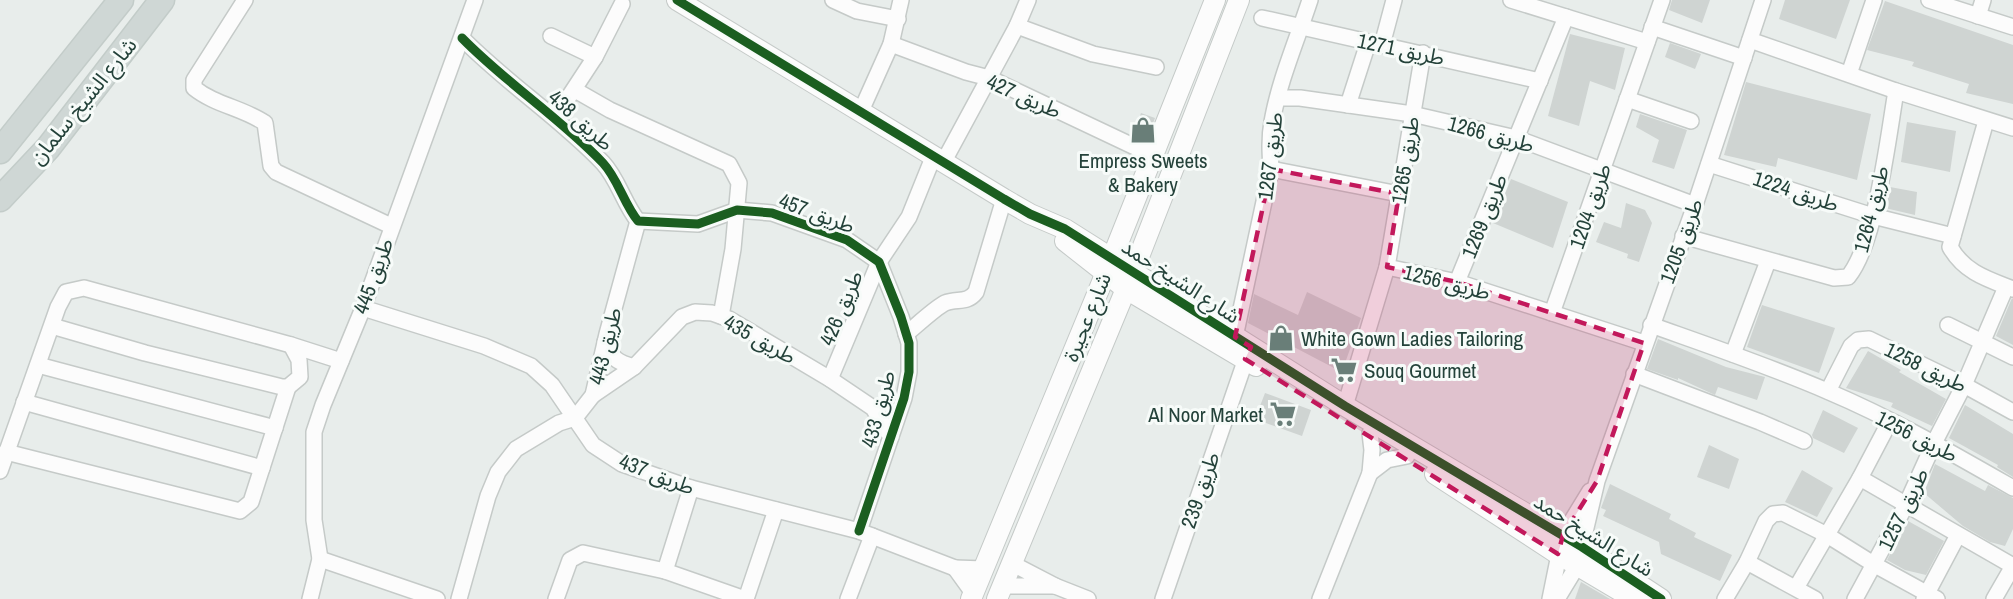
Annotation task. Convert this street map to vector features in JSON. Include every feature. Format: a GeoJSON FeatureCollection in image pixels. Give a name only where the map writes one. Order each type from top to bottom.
{"type":"FeatureCollection","features":[{"type":"Feature","properties":{"kind":"main road","name":"شارع الشيخ سلمان"},"geometry":{"type":"LineString","coordinates":[[0,152],[122,0]]}},
{"type":"Feature","properties":{"kind":"main road","name":"شارع الشيخ سلمان"},"geometry":{"type":"LineString","coordinates":[[0,199],[48,148],[162,0]]}},
{"type":"Feature","properties":{"kind":"street"},"geometry":{"type":"LineString","coordinates":[[245,0],[194,80],[194,88],[202,95],[256,117],[265,123],[271,166],[276,172],[391,226]]}},
{"type":"Feature","properties":{"kind":"street","name":"طريق 445"},"geometry":{"type":"LineString","coordinates":[[320,559],[314,520],[314,432],[363,308],[475,0]]}},
{"type":"Feature","properties":{"kind":"street","name":"شارع الشيخ حمد"},"geometry":{"type":"LineString","coordinates":[[677,0],[1004,199],[1030,214],[1065,229],[1129,281],[1240,348],[1407,456],[1580,556],[1661,599]]}},
{"type":"Feature","properties":{"kind":"street"},"geometry":{"type":"LineString","coordinates":[[832,0],[857,11],[898,19]]}},
{"type":"Feature","properties":{"kind":"street"},"geometry":{"type":"LineString","coordinates":[[861,111],[891,44],[901,0]]}},
{"type":"Feature","properties":{"kind":"street","name":"طريق 426"},"geometry":{"type":"LineString","coordinates":[[830,379],[879,262],[909,217],[939,158],[989,78],[1028,0]]}},
{"type":"Feature","properties":{"kind":"street","name":"شارع عجيرة"},"geometry":{"type":"LineString","coordinates":[[972,596],[1154,156],[1215,0]]}},
{"type":"Feature","properties":{"kind":"street","name":"شارع عجيرة"},"geometry":{"type":"LineString","coordinates":[[1000,593],[1129,281],[1239,0]]}},
{"type":"Feature","properties":{"kind":"street","name":"طريق 1267"},"geometry":{"type":"LineString","coordinates":[[1240,348],[1271,169],[1271,134],[1278,98],[1310,0]]}},
{"type":"Feature","properties":{"kind":"street"},"geometry":{"type":"LineString","coordinates":[[1348,105],[1394,0]]}},
{"type":"Feature","properties":{"kind":"street"},"geometry":{"type":"LineString","coordinates":[[1511,0],[1647,42]]}},
{"type":"Feature","properties":{"kind":"street","name":"طريق 1204"},"geometry":{"type":"LineString","coordinates":[[1552,313],[1662,0]]}},
{"type":"Feature","properties":{"kind":"street","name":"طريق 1205"},"geometry":{"type":"LineString","coordinates":[[1557,599],[1580,556],[1597,481],[1644,343],[1695,205],[1763,0]]}},
{"type":"Feature","properties":{"kind":"street"},"geometry":{"type":"LineString","coordinates":[[1849,74],[1874,0]]}},
{"type":"Feature","properties":{"kind":"street"},"geometry":{"type":"LineString","coordinates":[[1929,0],[2013,27]]}},
{"type":"Feature","properties":{"kind":"street"},"geometry":{"type":"LineString","coordinates":[[1978,16],[1983,0]]}},
{"type":"Feature","properties":{"kind":"street"},"geometry":{"type":"LineString","coordinates":[[555,118],[595,57],[622,4]]}},
{"type":"Feature","properties":{"kind":"street","name":"طريق 1269"},"geometry":{"type":"LineString","coordinates":[[1457,282],[1566,17]]}},
{"type":"Feature","properties":{"kind":"street","name":"طريق 1271"},"geometry":{"type":"LineString","coordinates":[[1262,18],[1540,81]]}},
{"type":"Feature","properties":{"kind":"street"},"geometry":{"type":"LineString","coordinates":[[1017,26],[1093,54],[1156,67]]}},
{"type":"Feature","properties":{"kind":"street"},"geometry":{"type":"LineString","coordinates":[[1652,27],[1744,58]]}},
{"type":"Feature","properties":{"kind":"street"},"geometry":{"type":"LineString","coordinates":[[551,36],[595,57]]}},
{"type":"Feature","properties":{"kind":"street","name":"طريق 438"},"geometry":{"type":"LineString","coordinates":[[462,38],[488,64],[555,118],[604,164],[628,208],[638,221]]}},
{"type":"Feature","properties":{"kind":"street"},"geometry":{"type":"LineString","coordinates":[[1750,40],[1896,91],[2013,128]]}},
{"type":"Feature","properties":{"kind":"street","name":"طريق 427"},"geometry":{"type":"LineString","coordinates":[[891,44],[966,72],[989,78],[1154,156]]}},
{"type":"Feature","properties":{"kind":"street","name":"طريق 1265"},"geometry":{"type":"LineString","coordinates":[[1387,267],[1423,53]]}},
{"type":"Feature","properties":{"kind":"street"},"geometry":{"type":"LineString","coordinates":[[574,90],[610,110],[729,164],[739,183],[733,249],[721,316]]}},
{"type":"Feature","properties":{"kind":"street","name":"طريق 1264"},"geometry":{"type":"LineString","coordinates":[[1683,236],[1834,278],[1848,277],[1856,267],[1873,216],[1896,91]]}},
{"type":"Feature","properties":{"kind":"street","name":"طريق 1266"},"geometry":{"type":"LineString","coordinates":[[1278,98],[1300,98],[1412,114],[1516,138],[1695,205]]}},
{"type":"Feature","properties":{"kind":"street"},"geometry":{"type":"LineString","coordinates":[[1627,99],[1691,121]]}},
{"type":"Feature","properties":{"kind":"street"},"geometry":{"type":"LineString","coordinates":[[1986,121],[1950,247],[1958,262],[1975,273],[2009,288]]}},
{"type":"Feature","properties":{"kind":"street","name":"طريق 1224"},"geometry":{"type":"LineString","coordinates":[[1709,164],[1873,216],[1953,236]]}},
{"type":"Feature","properties":{"kind":"street"},"geometry":{"type":"LineString","coordinates":[[1271,169],[1399,194]]}},
{"type":"Feature","properties":{"kind":"street"},"geometry":{"type":"LineString","coordinates":[[906,334],[946,302],[965,300],[976,292],[1004,199]]}},
{"type":"Feature","properties":{"kind":"street"},"geometry":{"type":"LineString","coordinates":[[638,221],[698,224],[737,210]]}},
{"type":"Feature","properties":{"kind":"street","name":"طريق 457"},"geometry":{"type":"LineString","coordinates":[[737,210],[772,213],[826,232],[847,240],[879,262]]}},
{"type":"Feature","properties":{"kind":"street","name":"طريق 443"},"geometry":{"type":"LineString","coordinates":[[459,599],[488,496],[498,472],[516,449],[559,423],[575,418],[593,395],[638,221]]}},
{"type":"Feature","properties":{"kind":"street"},"geometry":{"type":"LineString","coordinates":[[1733,354],[1768,261]]}},
{"type":"Feature","properties":{"kind":"street","name":"طريق 433"},"geometry":{"type":"LineString","coordinates":[[848,599],[891,436],[904,398],[909,372],[909,343],[879,262]]}},
{"type":"Feature","properties":{"kind":"street","name":"طريق 1256"},"geometry":{"type":"LineString","coordinates":[[1346,406],[1387,267],[1457,282],[1644,343]]}},
{"type":"Feature","properties":{"kind":"street"},"geometry":{"type":"LineString","coordinates":[[0,471],[58,307],[66,292],[84,288],[341,361]]}},
{"type":"Feature","properties":{"kind":"street","name":"طريق 1257"},"geometry":{"type":"LineString","coordinates":[[1855,599],[1906,505],[2009,288]]}},
{"type":"Feature","properties":{"kind":"street","name":"طريق 437"},"geometry":{"type":"LineString","coordinates":[[363,308],[484,345],[531,366],[552,385],[593,445],[622,464],[691,488],[865,533],[955,568],[984,569]]}},
{"type":"Feature","properties":{"kind":"street","name":"طريق 435"},"geometry":{"type":"LineString","coordinates":[[593,395],[634,367],[682,317],[695,312],[712,313],[729,319],[830,379],[873,408],[891,436]]}},
{"type":"Feature","properties":{"kind":"street","name":"طريق 1256"},"geometry":{"type":"LineString","coordinates":[[1651,325],[1828,391],[1934,443],[2013,488]]}},
{"type":"Feature","properties":{"kind":"street"},"geometry":{"type":"LineString","coordinates":[[1948,325],[2013,357]]}},
{"type":"Feature","properties":{"kind":"street"},"geometry":{"type":"LineString","coordinates":[[52,326],[145,353],[288,387]]}},
{"type":"Feature","properties":{"kind":"street","name":"طريق 1258"},"geometry":{"type":"LineString","coordinates":[[1828,391],[1851,346],[1858,340],[1869,339],[1964,385],[2013,412]]}},
{"type":"Feature","properties":{"kind":"street"},"geometry":{"type":"LineString","coordinates":[[605,342],[612,356],[620,363],[634,367]]}},
{"type":"Feature","properties":{"kind":"street"},"geometry":{"type":"LineString","coordinates":[[6,452],[240,510],[251,502],[288,387],[300,376],[300,360],[291,345]]}},
{"type":"Feature","properties":{"kind":"street","name":"شارع الشيخ حمد"},"geometry":{"type":"LineString","coordinates":[[1240,348],[1346,406],[1561,545]]}},
{"type":"Feature","properties":{"kind":"street","name":"طريق 239"},"geometry":{"type":"LineString","coordinates":[[1163,599],[1240,348]]}},
{"type":"Feature","properties":{"kind":"street"},"geometry":{"type":"LineString","coordinates":[[38,365],[275,428]]}},
{"type":"Feature","properties":{"kind":"street"},"geometry":{"type":"LineString","coordinates":[[1634,374],[1804,441]]}},
{"type":"Feature","properties":{"kind":"street"},"geometry":{"type":"LineString","coordinates":[[873,408],[904,398]]}},
{"type":"Feature","properties":{"kind":"street"},"geometry":{"type":"LineString","coordinates":[[24,402],[262,468]]}},
{"type":"Feature","properties":{"kind":"street"},"geometry":{"type":"LineString","coordinates":[[1796,588],[1860,478],[1890,421]]}},
{"type":"Feature","properties":{"kind":"street"},"geometry":{"type":"LineString","coordinates":[[1320,599],[1370,473],[1372,450],[1370,433]]}},
{"type":"Feature","properties":{"kind":"street"},"geometry":{"type":"LineString","coordinates":[[1370,473],[1387,460],[1407,456]]}},
{"type":"Feature","properties":{"kind":"street"},"geometry":{"type":"LineString","coordinates":[[1860,478],[2013,566],[1995,599]]}},
{"type":"Feature","properties":{"kind":"street","name":"طريق 1205"},"geometry":{"type":"LineString","coordinates":[[1550,599],[1561,545],[1597,481]]}},
{"type":"Feature","properties":{"kind":"street"},"geometry":{"type":"LineString","coordinates":[[665,571],[691,488]]}},
{"type":"Feature","properties":{"kind":"street"},"geometry":{"type":"LineString","coordinates":[[556,599],[570,560],[583,553],[665,571],[727,596],[745,599],[776,510]]}},
{"type":"Feature","properties":{"kind":"street"},"geometry":{"type":"LineString","coordinates":[[1725,599],[1747,562],[1766,521],[1773,514],[1783,513],[1827,535],[1930,597],[1958,535]]}},
{"type":"Feature","properties":{"kind":"street","name":"شارع الشيخ حمد"},"geometry":{"type":"LineString","coordinates":[[1580,556],[1634,599]]}},
{"type":"Feature","properties":{"kind":"street"},"geometry":{"type":"LineString","coordinates":[[310,599],[320,559],[437,599]]}},
{"type":"Feature","properties":{"kind":"street"},"geometry":{"type":"LineString","coordinates":[[1747,562],[1815,599]]}},
{"type":"Feature","properties":{"kind":"street"},"geometry":{"type":"LineString","coordinates":[[1011,563],[1055,586],[1088,599]]}},
{"type":"Feature","properties":{"kind":"street"},"geometry":{"type":"LineString","coordinates":[[955,568],[972,596]]}},
{"type":"Feature","properties":{"kind":"street"},"geometry":{"type":"LineString","coordinates":[[1000,593],[1055,586]]}},
{"type":"Feature","properties":{"kind":"highlighted area"},"geometry":{"type":"Polygon","coordinates":[[[1271,169],[1399,194],[1387,267],[1457,282],[1644,343],[1597,481],[1563,535],[1558,554],[1245,359],[1251,347],[1235,337],[1271,169]]]}},
{"type":"Feature","properties":{"kind":"building"},"geometry":{"type":"Polygon","coordinates":[[[1672,0],[1710,0],[1702,23],[1669,10],[1672,0]]]}},
{"type":"Feature","properties":{"kind":"building"},"geometry":{"type":"Polygon","coordinates":[[[1785,0],[1850,0],[1836,39],[1779,19],[1785,0]]]}},
{"type":"Feature","properties":{"kind":"building"},"geometry":{"type":"Polygon","coordinates":[[[1885,1],[2013,45],[2013,104],[1966,93],[1969,84],[1912,66],[1914,62],[1867,50],[1885,1]]]}},
{"type":"Feature","properties":{"kind":"building"},"geometry":{"type":"Polygon","coordinates":[[[1570,34],[1625,48],[1615,90],[1590,81],[1579,126],[1548,116],[1570,34]]]}},
{"type":"Feature","properties":{"kind":"building"},"geometry":{"type":"Polygon","coordinates":[[[1670,43],[1701,54],[1695,69],[1665,57],[1670,43]]]}},
{"type":"Feature","properties":{"kind":"building"},"geometry":{"type":"Polygon","coordinates":[[[1746,82],[1871,114],[1857,180],[1778,158],[1776,167],[1724,155],[1746,82]]]}},
{"type":"Feature","properties":{"kind":"building","name":"Empress Sweets & Bakery"},"geometry":{"type":"Polygon","coordinates":[[[1141,113],[1155,118],[1146,141],[1133,135],[1141,113]]]}},
{"type":"Feature","properties":{"kind":"building"},"geometry":{"type":"Polygon","coordinates":[[[1640,114],[1687,130],[1674,169],[1652,162],[1659,140],[1636,127],[1640,114]]]}},
{"type":"Feature","properties":{"kind":"building"},"geometry":{"type":"Polygon","coordinates":[[[1907,122],[1956,131],[1950,172],[1901,162],[1907,122]]]}},
{"type":"Feature","properties":{"kind":"building"},"geometry":{"type":"Polygon","coordinates":[[[1511,179],[1568,202],[1553,248],[1493,223],[1511,179]]]}},
{"type":"Feature","properties":{"kind":"building"},"geometry":{"type":"Polygon","coordinates":[[[1890,187],[1917,192],[1915,215],[1885,208],[1890,187]]]}},
{"type":"Feature","properties":{"kind":"building"},"geometry":{"type":"Polygon","coordinates":[[[1626,203],[1645,210],[1652,223],[1639,262],[1627,258],[1628,254],[1596,242],[1604,222],[1621,228],[1626,203]]]}},
{"type":"Feature","properties":{"kind":"building"},"geometry":{"type":"Polygon","coordinates":[[[1307,292],[1361,318],[1344,366],[1334,368],[1248,323],[1254,294],[1298,315],[1307,292]]]}},
{"type":"Feature","properties":{"kind":"building"},"geometry":{"type":"Polygon","coordinates":[[[2013,299],[2013,345],[1996,336],[2013,299]]]}},
{"type":"Feature","properties":{"kind":"building"},"geometry":{"type":"Polygon","coordinates":[[[1762,305],[1835,328],[1819,373],[1747,347],[1762,305]]]}},
{"type":"Feature","properties":{"kind":"building"},"geometry":{"type":"Polygon","coordinates":[[[1658,339],[1726,367],[1765,377],[1757,400],[1718,387],[1715,395],[1678,378],[1678,380],[1647,369],[1658,339]]]}},
{"type":"Feature","properties":{"kind":"building"},"geometry":{"type":"Polygon","coordinates":[[[1868,351],[1946,399],[1932,426],[1891,407],[1893,403],[1846,388],[1868,351]]]}},
{"type":"Feature","properties":{"kind":"building","name":"Al Noor Market"},"geometry":{"type":"Polygon","coordinates":[[[1265,393],[1311,410],[1302,436],[1255,419],[1265,393]]]}},
{"type":"Feature","properties":{"kind":"building"},"geometry":{"type":"Polygon","coordinates":[[[1965,405],[2013,434],[2013,477],[1997,467],[1998,465],[1949,438],[1965,405]]]}},
{"type":"Feature","properties":{"kind":"building"},"geometry":{"type":"Polygon","coordinates":[[[1823,410],[1858,428],[1844,453],[1813,438],[1812,435],[1823,410]]]}},
{"type":"Feature","properties":{"kind":"building"},"geometry":{"type":"Polygon","coordinates":[[[1709,445],[1739,459],[1729,489],[1697,477],[1709,445]]]}},
{"type":"Feature","properties":{"kind":"building"},"geometry":{"type":"Polygon","coordinates":[[[1935,464],[1985,491],[1988,485],[2013,498],[2013,529],[2005,546],[1990,542],[1963,526],[1924,493],[1935,464]]]}},
{"type":"Feature","properties":{"kind":"building"},"geometry":{"type":"Polygon","coordinates":[[[1802,470],[1833,488],[1817,517],[1785,502],[1802,470]]]}},
{"type":"Feature","properties":{"kind":"building"},"geometry":{"type":"Polygon","coordinates":[[[1610,484],[1671,514],[1669,519],[1696,533],[1694,537],[1732,555],[1720,581],[1661,554],[1659,542],[1603,516],[1606,510],[1601,508],[1610,484]]]}},
{"type":"Feature","properties":{"kind":"building"},"geometry":{"type":"Polygon","coordinates":[[[1908,521],[1944,541],[1926,575],[1905,570],[1887,560],[1908,521]]]}},
{"type":"Feature","properties":{"kind":"building"},"geometry":{"type":"Polygon","coordinates":[[[1581,582],[1610,599],[1575,599],[1581,582]]]}},
{"type":"Feature","properties":{"kind":"cycle path"},"geometry":{"type":"LineString","coordinates":[[677,0],[1004,199],[1030,214],[1065,229],[1345,406],[1582,547],[1661,599]]}},
{"type":"Feature","properties":{"kind":"cycle path"},"geometry":{"type":"LineString","coordinates":[[462,38],[496,70],[569,130],[603,163],[613,176],[638,221],[698,224],[737,210],[772,213],[847,240],[879,262],[909,343],[909,372],[904,398],[859,531]]}},
{"type":"Feature","properties":{"kind":"place","name":"Empress Sweets & Bakery"},"geometry":{"type":"Point","coordinates":[1143,130]}},
{"type":"Feature","properties":{"kind":"place","name":"White Gown Ladies Tailoring"},"geometry":{"type":"Point","coordinates":[1281,338]}},
{"type":"Feature","properties":{"kind":"place","name":"Souq Gourmet"},"geometry":{"type":"Point","coordinates":[1344,370]}},
{"type":"Feature","properties":{"kind":"place","name":"Al Noor Market"},"geometry":{"type":"Point","coordinates":[1283,414]}}]}
